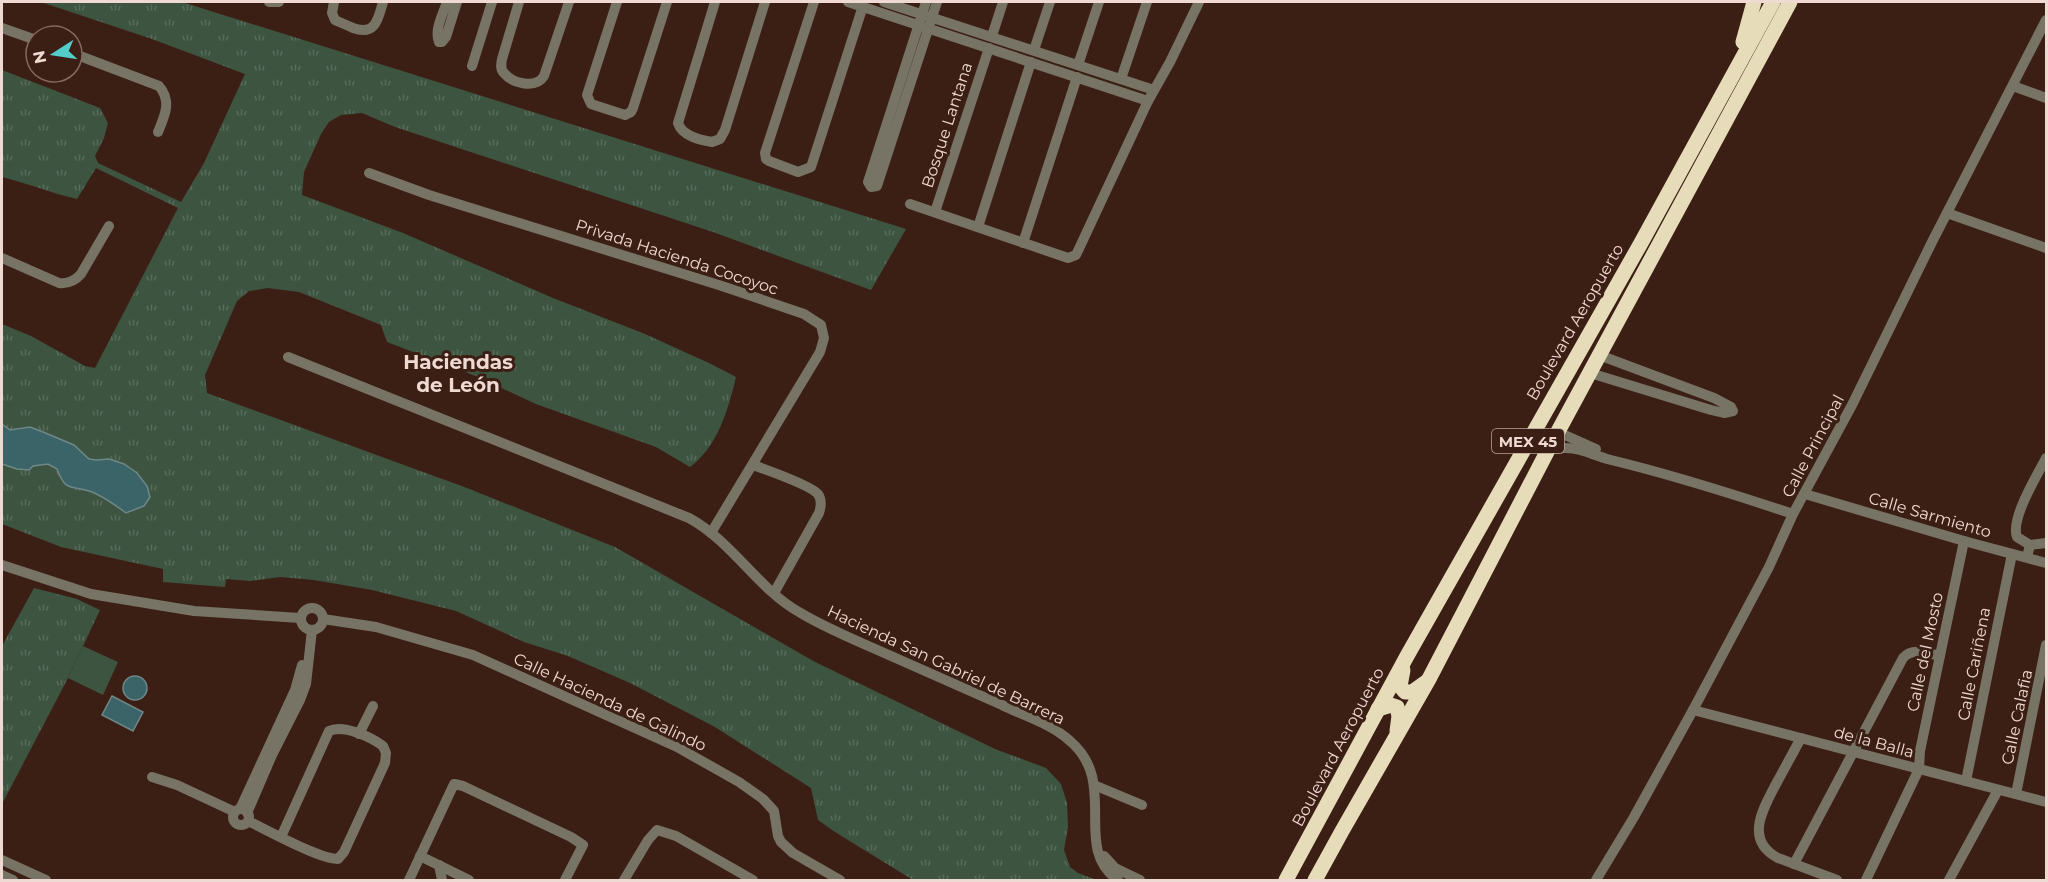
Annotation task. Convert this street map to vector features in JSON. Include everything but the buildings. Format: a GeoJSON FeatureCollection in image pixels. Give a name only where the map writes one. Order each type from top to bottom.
{"type":"FeatureCollection","features":[{"type":"Feature","properties":{"kind":"highway"},"geometry":{"type":"LineString","coordinates":[[1741,59],[1742,45],[1754,2]]}},
{"type":"Feature","properties":{"kind":"highway","name":"Boulevard Aeropuerto"},"geometry":{"type":"LineString","coordinates":[[1286,880],[1407,656],[1641,243],[1773,2]]}},
{"type":"Feature","properties":{"kind":"highway","name":"Boulevard Aeropuerto"},"geometry":{"type":"LineString","coordinates":[[1315,880],[1429,679],[1548,450],[1790,2]]}},
{"type":"Feature","properties":{"kind":"highway"},"geometry":{"type":"LineString","coordinates":[[1407,656],[1400,681],[1402,689],[1409,693],[1413,692],[1429,679]]}},
{"type":"Feature","properties":{"kind":"highway"},"geometry":{"type":"LineString","coordinates":[[1378,709],[1387,705],[1397,707],[1398,723],[1395,740]]}},
{"type":"Feature","properties":{"kind":"street"},"geometry":{"type":"LineString","coordinates":[[269,2],[279,2]]}},
{"type":"Feature","properties":{"kind":"street"},"geometry":{"type":"LineString","coordinates":[[334,2],[332,13],[335,20],[364,30],[372,28],[375,24],[383,2]]}},
{"type":"Feature","properties":{"kind":"street"},"geometry":{"type":"LineString","coordinates":[[447,2],[438,30],[439,42],[446,37],[457,2]]}},
{"type":"Feature","properties":{"kind":"street"},"geometry":{"type":"LineString","coordinates":[[472,66],[492,2]]}},
{"type":"Feature","properties":{"kind":"street"},"geometry":{"type":"LineString","coordinates":[[519,2],[501,68],[510,78],[532,84],[541,81],[544,76],[569,2]]}},
{"type":"Feature","properties":{"kind":"street"},"geometry":{"type":"LineString","coordinates":[[617,2],[586,95],[591,104],[625,115],[633,108],[667,2]]}},
{"type":"Feature","properties":{"kind":"street"},"geometry":{"type":"LineString","coordinates":[[716,2],[678,123],[686,134],[712,142],[720,139],[725,130],[765,2]]}},
{"type":"Feature","properties":{"kind":"street"},"geometry":{"type":"LineString","coordinates":[[814,2],[765,153],[769,161],[798,172],[811,167],[863,6]]}},
{"type":"Feature","properties":{"kind":"street"},"geometry":{"type":"LineString","coordinates":[[848,2],[992,36],[1154,90]]}},
{"type":"Feature","properties":{"kind":"street"},"geometry":{"type":"LineString","coordinates":[[884,2],[989,48],[1148,101]]}},
{"type":"Feature","properties":{"kind":"street"},"geometry":{"type":"LineString","coordinates":[[926,2],[926,20],[876,186],[871,188],[868,182],[926,20],[937,2]]}},
{"type":"Feature","properties":{"kind":"street"},"geometry":{"type":"LineString","coordinates":[[992,36],[1003,2]]}},
{"type":"Feature","properties":{"kind":"street"},"geometry":{"type":"LineString","coordinates":[[1034,50],[1050,2]]}},
{"type":"Feature","properties":{"kind":"street"},"geometry":{"type":"LineString","coordinates":[[1078,65],[1098,2]]}},
{"type":"Feature","properties":{"kind":"street"},"geometry":{"type":"LineString","coordinates":[[1121,79],[1147,2]]}},
{"type":"Feature","properties":{"kind":"street"},"geometry":{"type":"LineString","coordinates":[[910,204],[1068,258],[1076,255],[1148,101],[1199,2]]}},
{"type":"Feature","properties":{"kind":"street","name":"Calle Principal"},"geometry":{"type":"LineString","coordinates":[[1596,880],[1626,832],[1769,567],[1793,514],[1852,405],[2046,20]]}},
{"type":"Feature","properties":{"kind":"street"},"geometry":{"type":"LineString","coordinates":[[2,28],[24,36]]}},
{"type":"Feature","properties":{"kind":"street","name":"Bosque Lantana"},"geometry":{"type":"LineString","coordinates":[[934,212],[989,48]]}},
{"type":"Feature","properties":{"kind":"street"},"geometry":{"type":"LineString","coordinates":[[84,58],[159,86],[167,100],[167,111],[158,132]]}},
{"type":"Feature","properties":{"kind":"street"},"geometry":{"type":"LineString","coordinates":[[978,227],[1031,62]]}},
{"type":"Feature","properties":{"kind":"street"},"geometry":{"type":"LineString","coordinates":[[1023,243],[1077,77]]}},
{"type":"Feature","properties":{"kind":"street"},"geometry":{"type":"LineString","coordinates":[[2013,86],[2046,98]]}},
{"type":"Feature","properties":{"kind":"street","name":"Privada Hacienda Cocoyoc"},"geometry":{"type":"LineString","coordinates":[[369,173],[429,195],[722,286],[804,314],[816,321],[824,330],[825,338],[820,352],[753,465]]}},
{"type":"Feature","properties":{"kind":"street"},"geometry":{"type":"LineString","coordinates":[[1947,213],[2046,248]]}},
{"type":"Feature","properties":{"kind":"street"},"geometry":{"type":"LineString","coordinates":[[2,258],[59,283],[68,283],[76,280],[81,274],[109,226]]}},
{"type":"Feature","properties":{"kind":"street"},"geometry":{"type":"LineString","coordinates":[[1590,373],[1711,410],[1724,413],[1733,411],[1731,407],[1714,398],[1599,355]]}},
{"type":"Feature","properties":{"kind":"street","name":"Hacienda San Gabriel de Barrera"},"geometry":{"type":"LineString","coordinates":[[288,357],[689,518],[711,533],[780,600],[798,612],[1062,735],[1085,758],[1095,782]]}},
{"type":"Feature","properties":{"kind":"street"},"geometry":{"type":"LineString","coordinates":[[1558,432],[1620,462]]}},
{"type":"Feature","properties":{"kind":"street"},"geometry":{"type":"LineString","coordinates":[[1548,450],[1567,447],[1720,490],[1793,514]]}},
{"type":"Feature","properties":{"kind":"street"},"geometry":{"type":"LineString","coordinates":[[2046,458],[2016,524],[2018,537],[2030,545],[2046,543]]}},
{"type":"Feature","properties":{"kind":"street"},"geometry":{"type":"LineString","coordinates":[[711,533],[753,465],[818,494],[821,503],[819,513],[774,592]]}},
{"type":"Feature","properties":{"kind":"street","name":"Calle Sarmiento"},"geometry":{"type":"LineString","coordinates":[[1805,494],[2046,563]]}},
{"type":"Feature","properties":{"kind":"street","name":"Calle del Mosto"},"geometry":{"type":"LineString","coordinates":[[1866,880],[1914,782],[1918,769],[1964,541]]}},
{"type":"Feature","properties":{"kind":"street"},"geometry":{"type":"LineString","coordinates":[[2027,557],[2030,545]]}},
{"type":"Feature","properties":{"kind":"street","name":"Calle Cariñena"},"geometry":{"type":"LineString","coordinates":[[1966,781],[2012,554]]}},
{"type":"Feature","properties":{"kind":"street"},"geometry":{"type":"LineString","coordinates":[[2,565],[37,578],[102,596],[194,611],[300,618]]}},
{"type":"Feature","properties":{"kind":"street"},"geometry":{"type":"LineString","coordinates":[[312,608],[318,610],[323,619],[321,626],[309,629],[302,624],[300,618],[306,609],[312,608]]}},
{"type":"Feature","properties":{"kind":"street","name":"Calle Hacienda de Galindo"},"geometry":{"type":"LineString","coordinates":[[323,619],[376,627],[473,655],[676,747],[739,782],[763,799],[774,811],[781,842],[793,853],[840,880]]}},
{"type":"Feature","properties":{"kind":"street"},"geometry":{"type":"LineString","coordinates":[[241,815],[269,754],[298,680],[309,629]]}},
{"type":"Feature","properties":{"kind":"street","name":"Calle Calafia"},"geometry":{"type":"LineString","coordinates":[[2016,794],[2046,645]]}},
{"type":"Feature","properties":{"kind":"street"},"geometry":{"type":"LineString","coordinates":[[1794,864],[1906,654],[1913,651],[1940,656]]}},
{"type":"Feature","properties":{"kind":"street"},"geometry":{"type":"LineString","coordinates":[[359,734],[373,706]]}},
{"type":"Feature","properties":{"kind":"street","name":"de la Balla"},"geometry":{"type":"LineString","coordinates":[[1693,710],[2046,802]]}},
{"type":"Feature","properties":{"kind":"street"},"geometry":{"type":"LineString","coordinates":[[152,777],[168,783],[178,792],[241,815],[281,837],[326,858],[338,859],[341,857],[386,758],[385,749],[380,743],[342,729],[329,731],[281,837]]}},
{"type":"Feature","properties":{"kind":"street"},"geometry":{"type":"LineString","coordinates":[[1801,738],[1761,813],[1760,840],[1770,854],[1837,880]]}},
{"type":"Feature","properties":{"kind":"street"},"geometry":{"type":"LineString","coordinates":[[1095,782],[1142,805]]}},
{"type":"Feature","properties":{"kind":"street"},"geometry":{"type":"LineString","coordinates":[[1095,782],[1096,850],[1104,868],[1118,880]]}},
{"type":"Feature","properties":{"kind":"street"},"geometry":{"type":"LineString","coordinates":[[1095,782],[1100,809],[1099,832],[1102,853],[1109,864],[1140,880]]}},
{"type":"Feature","properties":{"kind":"street"},"geometry":{"type":"LineString","coordinates":[[409,880],[449,789],[454,784],[463,786],[584,845],[565,880]]}},
{"type":"Feature","properties":{"kind":"street"},"geometry":{"type":"LineString","coordinates":[[1948,880],[1998,790]]}},
{"type":"Feature","properties":{"kind":"street"},"geometry":{"type":"LineString","coordinates":[[624,880],[648,840],[657,830],[676,836],[753,880]]}},
{"type":"Feature","properties":{"kind":"street"},"geometry":{"type":"LineString","coordinates":[[420,856],[470,880]]}},
{"type":"Feature","properties":{"kind":"street"},"geometry":{"type":"LineString","coordinates":[[2,860],[46,880]]}},
{"type":"Feature","properties":{"kind":"street"},"geometry":{"type":"LineString","coordinates":[[439,866],[442,880]]}},
{"type":"Feature","properties":{"kind":"street"},"geometry":{"type":"LineString","coordinates":[[2,875],[13,880]]}},
{"type":"Feature","properties":{"kind":"green space"},"geometry":{"type":"Polygon","coordinates":[[[41,2],[182,2],[906,229],[871,290],[713,232],[395,127],[362,113],[341,115],[329,122],[321,134],[304,172],[302,195],[403,233],[553,298],[645,334],[736,377],[715,438],[708,449],[690,467],[656,447],[536,404],[478,377],[387,342],[381,325],[299,292],[268,288],[249,291],[237,301],[205,375],[207,393],[467,488],[615,547],[815,662],[995,749],[1046,768],[1061,784],[1067,803],[1068,827],[1064,850],[1070,867],[1078,873],[1097,880],[913,880],[818,820],[811,788],[715,727],[630,683],[568,656],[524,642],[456,611],[372,590],[314,580],[280,577],[250,581],[226,579],[225,587],[163,582],[163,569],[61,547],[2,524],[2,324],[31,336],[85,366],[95,368],[178,208],[96,168],[77,199],[2,177],[2,70],[24,79],[24,84],[38,84],[100,108],[108,123],[95,156],[98,163],[181,202],[204,163],[245,74],[152,39],[41,2]]]}},
{"type":"Feature","properties":{"kind":"green space"},"geometry":{"type":"Polygon","coordinates":[[[34,588],[77,599],[100,610],[68,678],[2,804],[2,646],[34,588]]]}},
{"type":"Feature","properties":{"kind":"green space"},"geometry":{"type":"Polygon","coordinates":[[[83,646],[118,662],[103,695],[68,678],[83,646]]]}},
{"type":"Feature","properties":{"kind":"water"},"geometry":{"type":"Polygon","coordinates":[[[2,424],[10,430],[30,427],[43,432],[74,445],[89,459],[109,459],[124,464],[137,473],[147,486],[150,497],[144,506],[126,513],[99,495],[69,486],[63,481],[57,469],[48,464],[33,466],[29,470],[2,464],[2,424]]]}},
{"type":"Feature","properties":{"kind":"water"},"geometry":{"type":"Polygon","coordinates":[[[135,676],[144,679],[147,688],[144,697],[135,700],[126,697],[123,688],[126,679],[135,676]]]}},
{"type":"Feature","properties":{"kind":"water"},"geometry":{"type":"Polygon","coordinates":[[[112,696],[143,712],[133,731],[102,715],[112,696]]]}},
{"type":"Feature","properties":{"kind":"district","name":"Haciendas de León"},"geometry":{"type":"Point","coordinates":[458,374]}}]}
